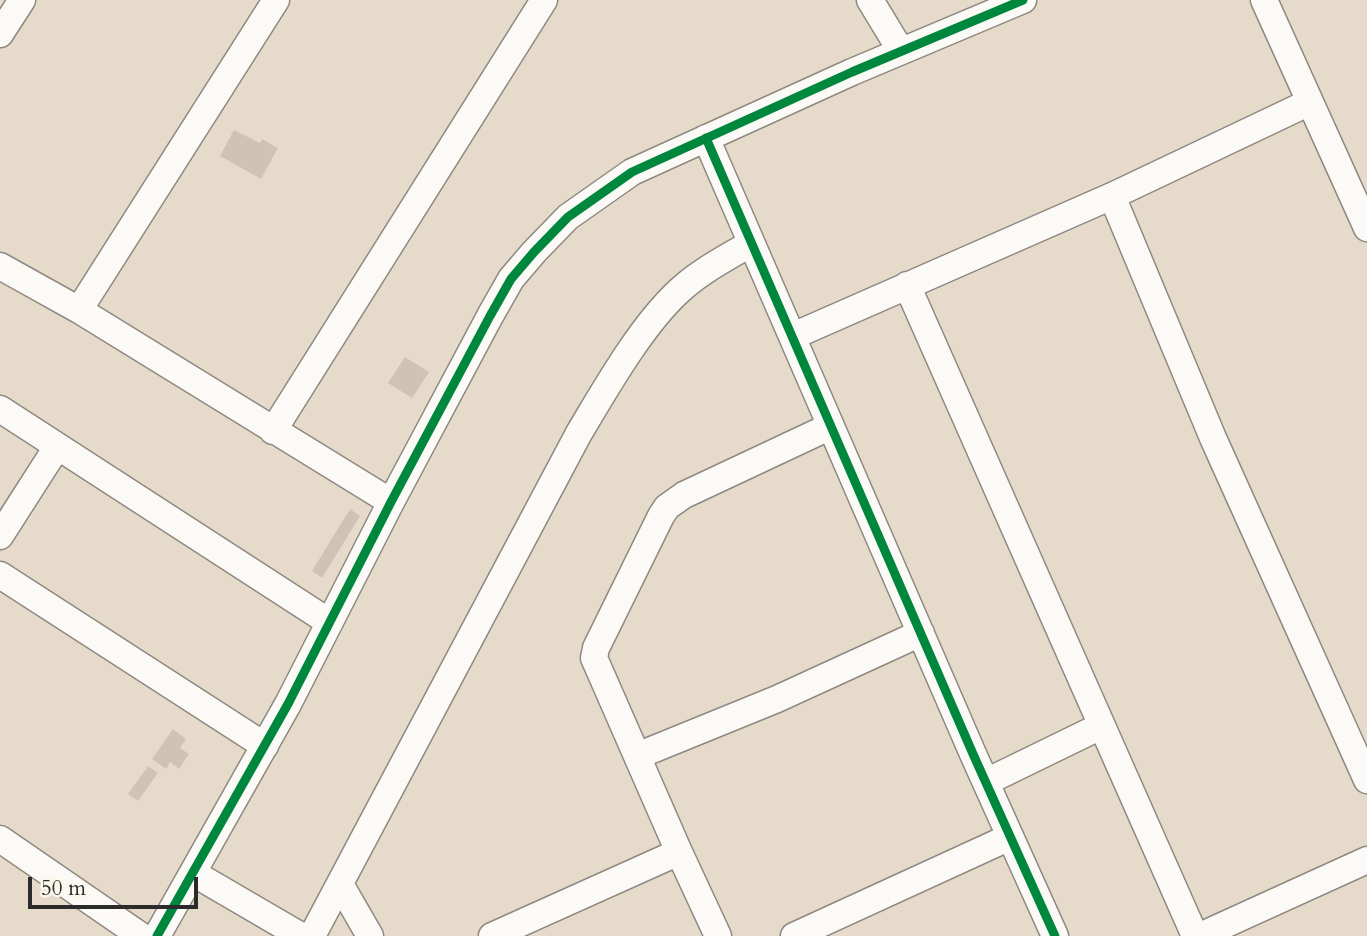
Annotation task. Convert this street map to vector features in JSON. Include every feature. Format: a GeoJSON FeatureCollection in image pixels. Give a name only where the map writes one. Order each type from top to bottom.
{"type":"FeatureCollection","features":[{"type":"Feature","properties":{"kind":"street"},"geometry":{"type":"LineString","coordinates":[[2,25],[22,0]]}},
{"type":"Feature","properties":{"kind":"street"},"geometry":{"type":"LineString","coordinates":[[79,310],[276,0]]}},
{"type":"Feature","properties":{"kind":"street"},"geometry":{"type":"LineString","coordinates":[[273,431],[544,0]]}},
{"type":"Feature","properties":{"kind":"street"},"geometry":{"type":"LineString","coordinates":[[870,0],[901,51]]}},
{"type":"Feature","properties":{"kind":"street"},"geometry":{"type":"LineString","coordinates":[[1264,0],[1367,228]]}},
{"type":"Feature","properties":{"kind":"street"},"geometry":{"type":"LineString","coordinates":[[157,936],[265,746],[495,306],[534,252],[568,217],[632,172],[1009,3]]}},
{"type":"Feature","properties":{"kind":"street"},"geometry":{"type":"LineString","coordinates":[[793,336],[1112,196],[1310,102]]}},
{"type":"Feature","properties":{"kind":"street"},"geometry":{"type":"LineString","coordinates":[[706,138],[1055,936]]}},
{"type":"Feature","properties":{"kind":"street"},"geometry":{"type":"LineString","coordinates":[[1112,196],[1207,425],[1367,780]]}},
{"type":"Feature","properties":{"kind":"street"},"geometry":{"type":"LineString","coordinates":[[312,936],[579,433],[611,380],[677,292],[696,276],[751,243]]}},
{"type":"Feature","properties":{"kind":"street"},"geometry":{"type":"LineString","coordinates":[[0,265],[79,310],[391,502]]}},
{"type":"Feature","properties":{"kind":"street"},"geometry":{"type":"LineString","coordinates":[[907,285],[1195,936]]}},
{"type":"Feature","properties":{"kind":"street"},"geometry":{"type":"LineString","coordinates":[[0,409],[329,622]]}},
{"type":"Feature","properties":{"kind":"street"},"geometry":{"type":"LineString","coordinates":[[718,936],[594,657],[601,635],[667,507],[684,495],[831,426]]}},
{"type":"Feature","properties":{"kind":"street"},"geometry":{"type":"LineString","coordinates":[[0,536],[57,447]]}},
{"type":"Feature","properties":{"kind":"street"},"geometry":{"type":"LineString","coordinates":[[0,575],[265,746]]}},
{"type":"Feature","properties":{"kind":"street"},"geometry":{"type":"LineString","coordinates":[[637,757],[921,634]]}},
{"type":"Feature","properties":{"kind":"street"},"geometry":{"type":"LineString","coordinates":[[986,782],[1101,726]]}},
{"type":"Feature","properties":{"kind":"street"},"geometry":{"type":"LineString","coordinates":[[794,936],[1010,837]]}},
{"type":"Feature","properties":{"kind":"street"},"geometry":{"type":"LineString","coordinates":[[0,839],[141,936]]}},
{"type":"Feature","properties":{"kind":"street"},"geometry":{"type":"LineString","coordinates":[[492,936],[679,852]]}},
{"type":"Feature","properties":{"kind":"street"},"geometry":{"type":"LineString","coordinates":[[1200,936],[1367,860]]}},
{"type":"Feature","properties":{"kind":"street"},"geometry":{"type":"LineString","coordinates":[[193,873],[301,936]]}},
{"type":"Feature","properties":{"kind":"street"},"geometry":{"type":"LineString","coordinates":[[340,884],[370,936]]}},
{"type":"Feature","properties":{"kind":"building"},"geometry":{"type":"Polygon","coordinates":[[[234,130],[260,143],[262,139],[278,148],[261,179],[220,156],[234,130]]]}},
{"type":"Feature","properties":{"kind":"building"},"geometry":{"type":"Polygon","coordinates":[[[405,357],[429,372],[412,398],[388,383],[405,357]]]}},
{"type":"Feature","properties":{"kind":"building"},"geometry":{"type":"Polygon","coordinates":[[[350,509],[360,516],[322,578],[312,571],[350,509]]]}},
{"type":"Feature","properties":{"kind":"building"},"geometry":{"type":"Polygon","coordinates":[[[173,729],[186,739],[180,748],[189,754],[179,769],[170,762],[166,769],[152,759],[173,729]]]}},
{"type":"Feature","properties":{"kind":"building"},"geometry":{"type":"Polygon","coordinates":[[[148,766],[158,773],[138,801],[128,794],[148,766]]]}},
{"type":"Feature","properties":{"kind":"cycle path"},"geometry":{"type":"LineString","coordinates":[[157,936],[288,704],[490,316],[511,279],[534,252],[568,217],[632,172],[852,72],[1023,0]]}},
{"type":"Feature","properties":{"kind":"cycle path"},"geometry":{"type":"LineString","coordinates":[[706,138],[973,754],[1055,936]]}}]}
